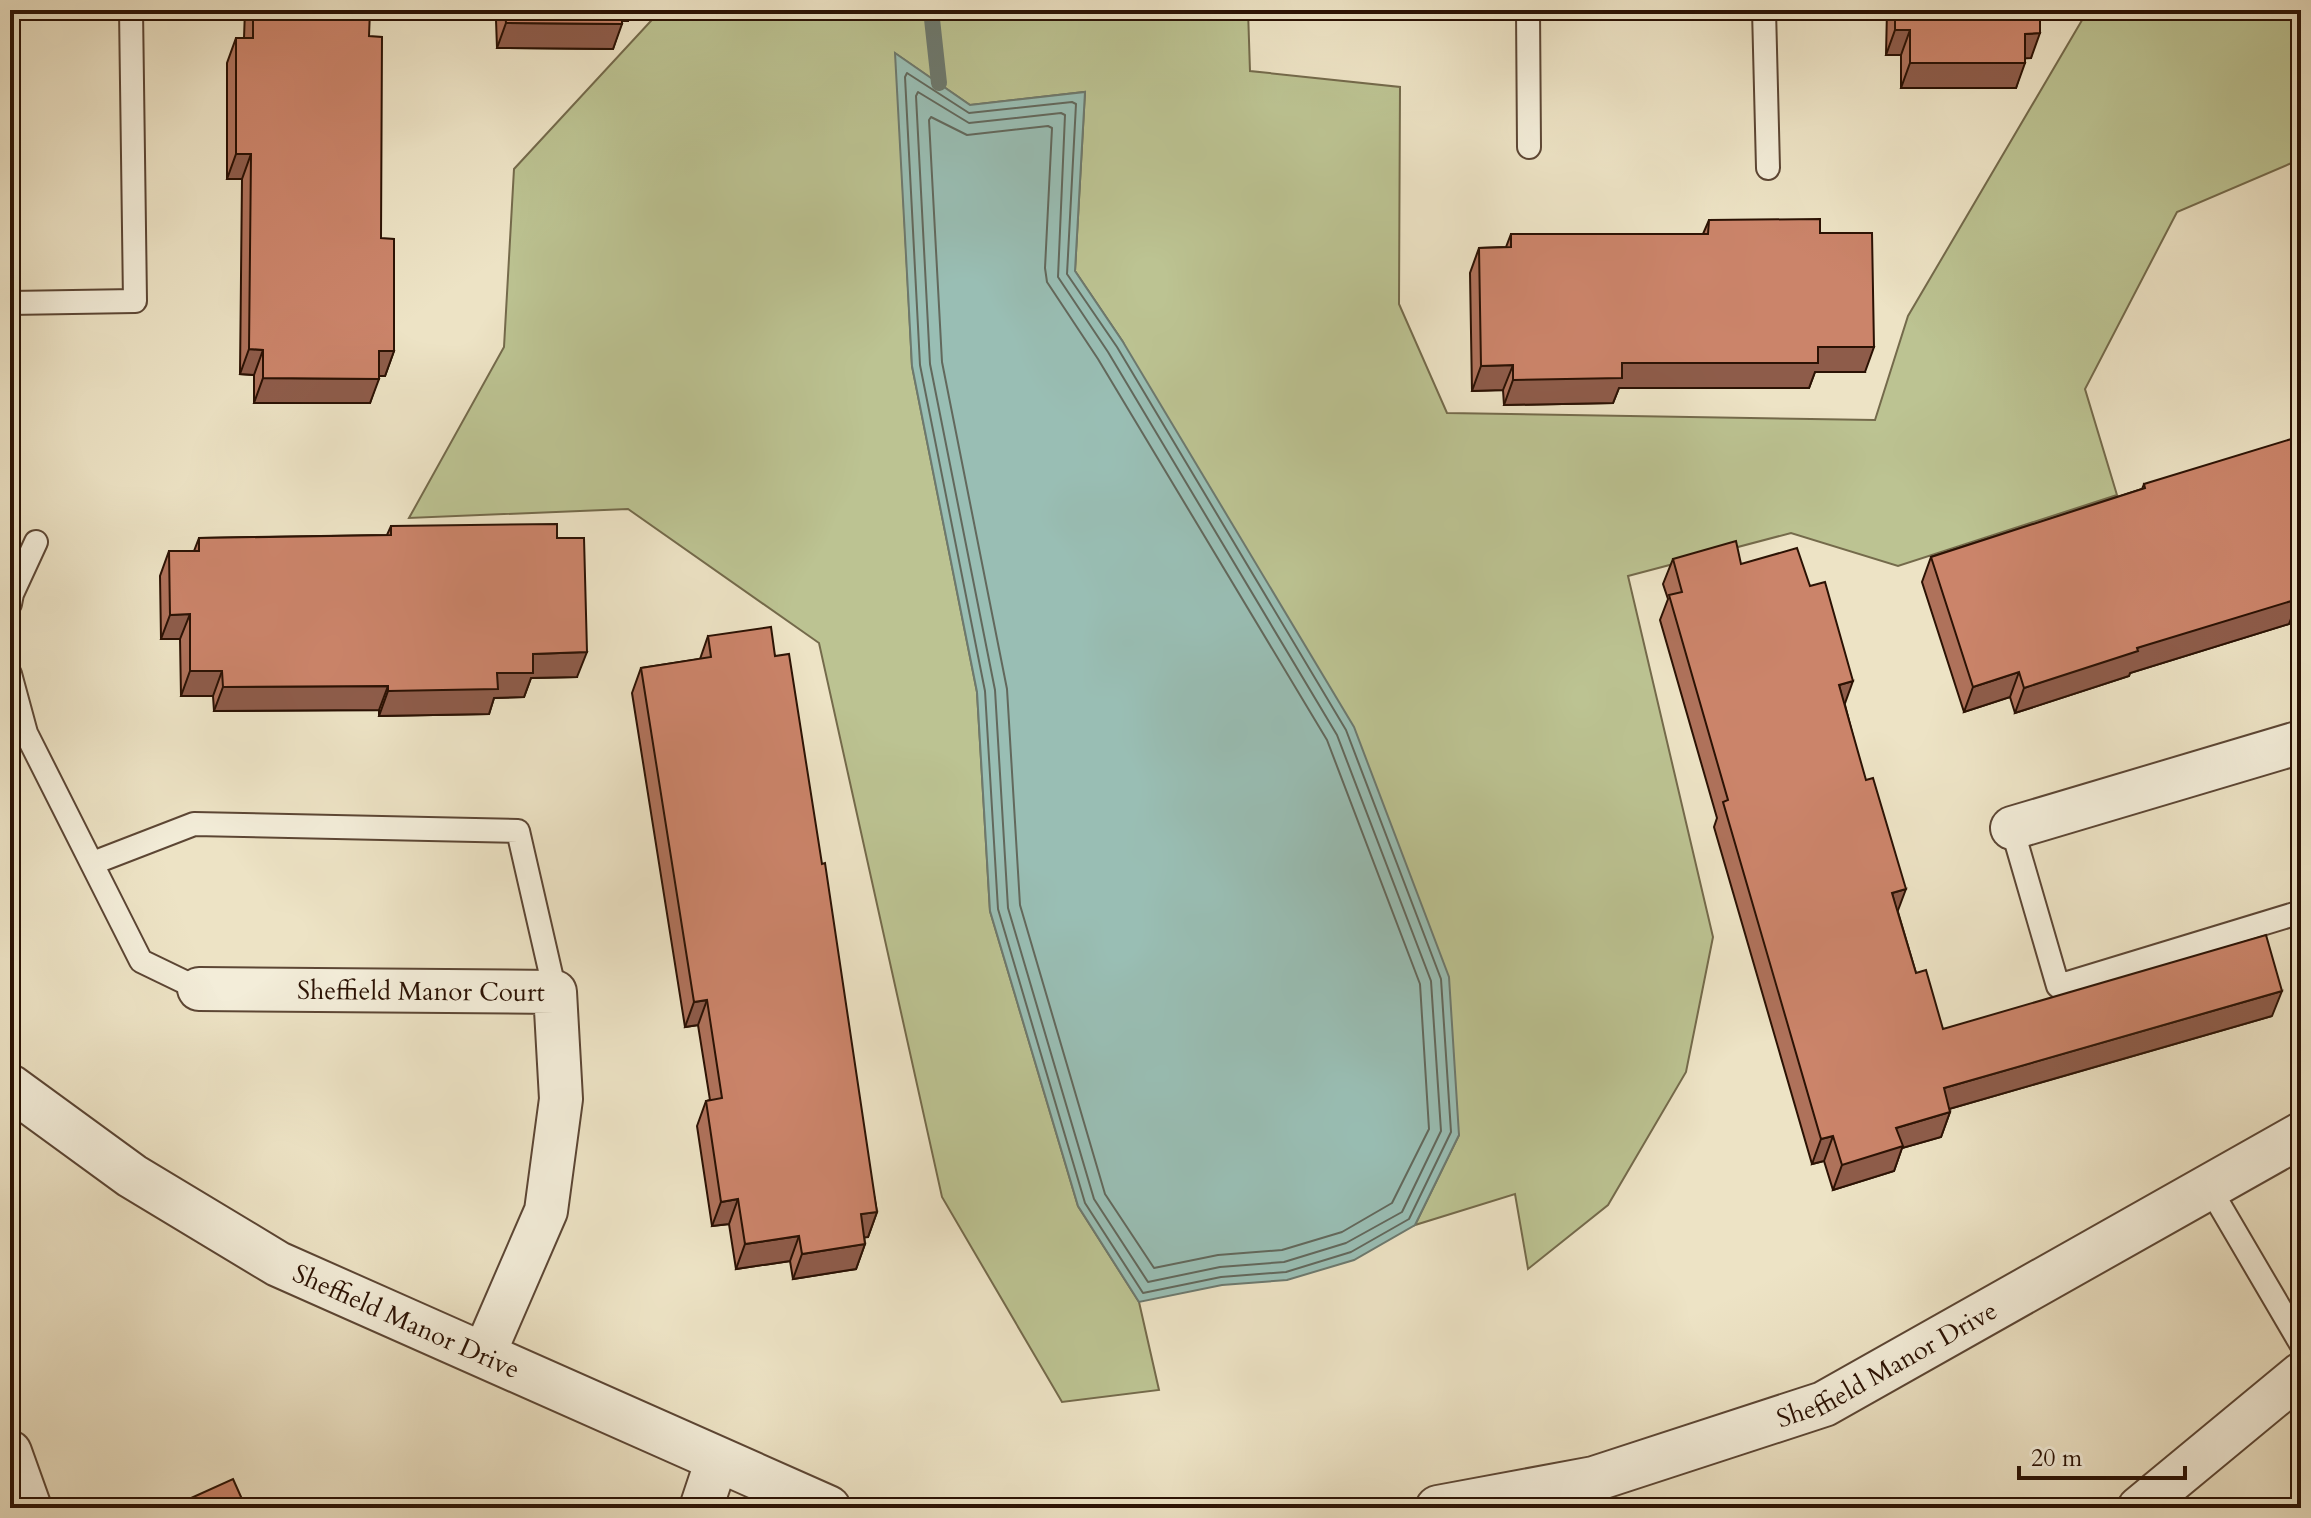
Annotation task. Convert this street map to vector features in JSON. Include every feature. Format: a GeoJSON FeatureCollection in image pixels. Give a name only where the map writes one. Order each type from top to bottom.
{"type":"FeatureCollection","features":[{"type":"Feature","properties":{"kind":"street"},"geometry":{"type":"LineString","coordinates":[[2012,828],[2301,742]]}},
{"type":"Feature","properties":{"kind":"street","name":"Sheffield Manor Court"},"geometry":{"type":"LineString","coordinates":[[199,989],[555,992],[561,1099],[546,1211],[484,1354]]}},
{"type":"Feature","properties":{"kind":"street","name":"Sheffield Manor Drive"},"geometry":{"type":"LineString","coordinates":[[10,1087],[132,1176],[278,1264],[828,1508]]}},
{"type":"Feature","properties":{"kind":"street","name":"Sheffield Manor Drive"},"geometry":{"type":"LineString","coordinates":[[1438,1508],[1594,1479],[1824,1404],[2301,1135]]}},
{"type":"Feature","properties":{"kind":"street"},"geometry":{"type":"LineString","coordinates":[[2139,1508],[2301,1374]]}},
{"type":"Feature","properties":{"kind":"street"},"geometry":{"type":"LineString","coordinates":[[10,1452],[30,1508]]}},
{"type":"Feature","properties":{"kind":"street"},"geometry":{"type":"LineString","coordinates":[[701,1508],[717,1460]]}},
{"type":"Feature","properties":{"kind":"lane"},"geometry":{"type":"LineString","coordinates":[[10,303],[135,301],[131,10]]}},
{"type":"Feature","properties":{"kind":"lane"},"geometry":{"type":"LineString","coordinates":[[1528,10],[1529,147]]}},
{"type":"Feature","properties":{"kind":"lane"},"geometry":{"type":"LineString","coordinates":[[1764,10],[1768,168]]}},
{"type":"Feature","properties":{"kind":"lane"},"geometry":{"type":"LineString","coordinates":[[10,604],[36,542]]}},
{"type":"Feature","properties":{"kind":"lane"},"geometry":{"type":"LineString","coordinates":[[10,674],[26,733],[141,961],[199,989]]}},
{"type":"Feature","properties":{"kind":"lane"},"geometry":{"type":"LineString","coordinates":[[93,863],[194,824],[518,831],[555,992]]}},
{"type":"Feature","properties":{"kind":"lane"},"geometry":{"type":"LineString","coordinates":[[2012,828],[2058,986],[2301,912]]}},
{"type":"Feature","properties":{"kind":"lane"},"geometry":{"type":"LineString","coordinates":[[2209,1187],[2301,1344]]}},
{"type":"Feature","properties":{"kind":"green space"},"geometry":{"type":"Polygon","coordinates":[[[661,10],[1248,10],[1250,71],[1400,87],[1399,304],[1447,413],[1875,420],[1908,316],[2088,10],[2291,10],[2301,15],[2301,159],[2177,212],[2085,389],[2117,495],[1898,566],[1791,533],[1628,576],[1713,937],[1686,1072],[1608,1205],[1528,1269],[1515,1194],[1415,1225],[1459,1135],[1123,342],[1075,271],[1085,92],[970,105],[896,54],[912,366],[977,692],[990,911],[1078,1206],[1139,1302],[1159,1390],[1062,1402],[942,1197],[819,643],[628,509],[409,518],[504,347],[514,169],[661,10]]]}},
{"type":"Feature","properties":{"kind":"water"},"geometry":{"type":"Polygon","coordinates":[[[895,53],[970,105],[1085,92],[1075,271],[1123,342],[1354,727],[1449,977],[1459,1135],[1415,1225],[1354,1260],[1287,1280],[1222,1285],[1139,1302],[1078,1206],[990,911],[977,692],[912,366],[895,53]]]}},
{"type":"Feature","properties":{"kind":"building"},"geometry":{"type":"Polygon","coordinates":[[[253,10],[370,10],[369,36],[382,37],[381,238],[394,239],[394,351],[379,351],[379,379],[263,378],[263,350],[249,349],[251,154],[236,154],[236,38],[253,38],[253,10]]]}},
{"type":"Feature","properties":{"kind":"building"},"geometry":{"type":"Polygon","coordinates":[[[505,10],[622,10],[622,24],[506,23],[505,10]]]}},
{"type":"Feature","properties":{"kind":"building"},"geometry":{"type":"Polygon","coordinates":[[[1895,10],[2040,10],[2040,33],[2025,34],[2025,63],[1910,63],[1910,30],[1895,30],[1895,10]]]}},
{"type":"Feature","properties":{"kind":"building"},"geometry":{"type":"Polygon","coordinates":[[[1820,219],[1820,233],[1872,233],[1874,347],[1818,347],[1818,363],[1622,363],[1622,378],[1513,380],[1513,365],[1481,366],[1479,248],[1511,247],[1511,234],[1708,234],[1709,220],[1820,219]]]}},
{"type":"Feature","properties":{"kind":"building"},"geometry":{"type":"Polygon","coordinates":[[[2301,436],[2301,581],[2294,584],[2298,599],[2137,648],[2138,651],[2024,688],[2019,672],[1973,687],[1931,557],[2145,488],[2144,484],[2301,436]]]}},
{"type":"Feature","properties":{"kind":"building"},"geometry":{"type":"Polygon","coordinates":[[[557,524],[557,538],[584,538],[587,652],[533,654],[533,673],[497,673],[498,689],[388,691],[388,686],[223,687],[222,671],[190,671],[190,614],[170,615],[169,551],[199,551],[199,538],[391,535],[391,526],[557,524]]]}},
{"type":"Feature","properties":{"kind":"building"},"geometry":{"type":"Polygon","coordinates":[[[1736,541],[1741,564],[1797,548],[1810,586],[1825,582],[1853,681],[1839,685],[1866,780],[1873,778],[1906,889],[1892,893],[1916,973],[1926,970],[1943,1029],[2266,935],[2282,991],[1944,1088],[1950,1112],[1896,1128],[1903,1146],[1842,1165],[1833,1136],[1821,1139],[1723,802],[1728,800],[1669,595],[1682,592],[1673,559],[1736,541]]]}},
{"type":"Feature","properties":{"kind":"building"},"geometry":{"type":"Polygon","coordinates":[[[771,627],[775,656],[789,654],[822,864],[825,863],[877,1212],[861,1214],[865,1244],[802,1254],[799,1236],[745,1244],[738,1199],[721,1202],[706,1101],[722,1098],[707,1000],[694,1002],[641,668],[711,657],[708,636],[771,627]]]}},
{"type":"Feature","properties":{"kind":"building"},"geometry":{"type":"Polygon","coordinates":[[[233,1479],[246,1508],[169,1508],[233,1479]]]}},
{"type":"Feature","properties":{"kind":"waterway"},"geometry":{"type":"LineString","coordinates":[[931,10],[939,83]]}}]}
